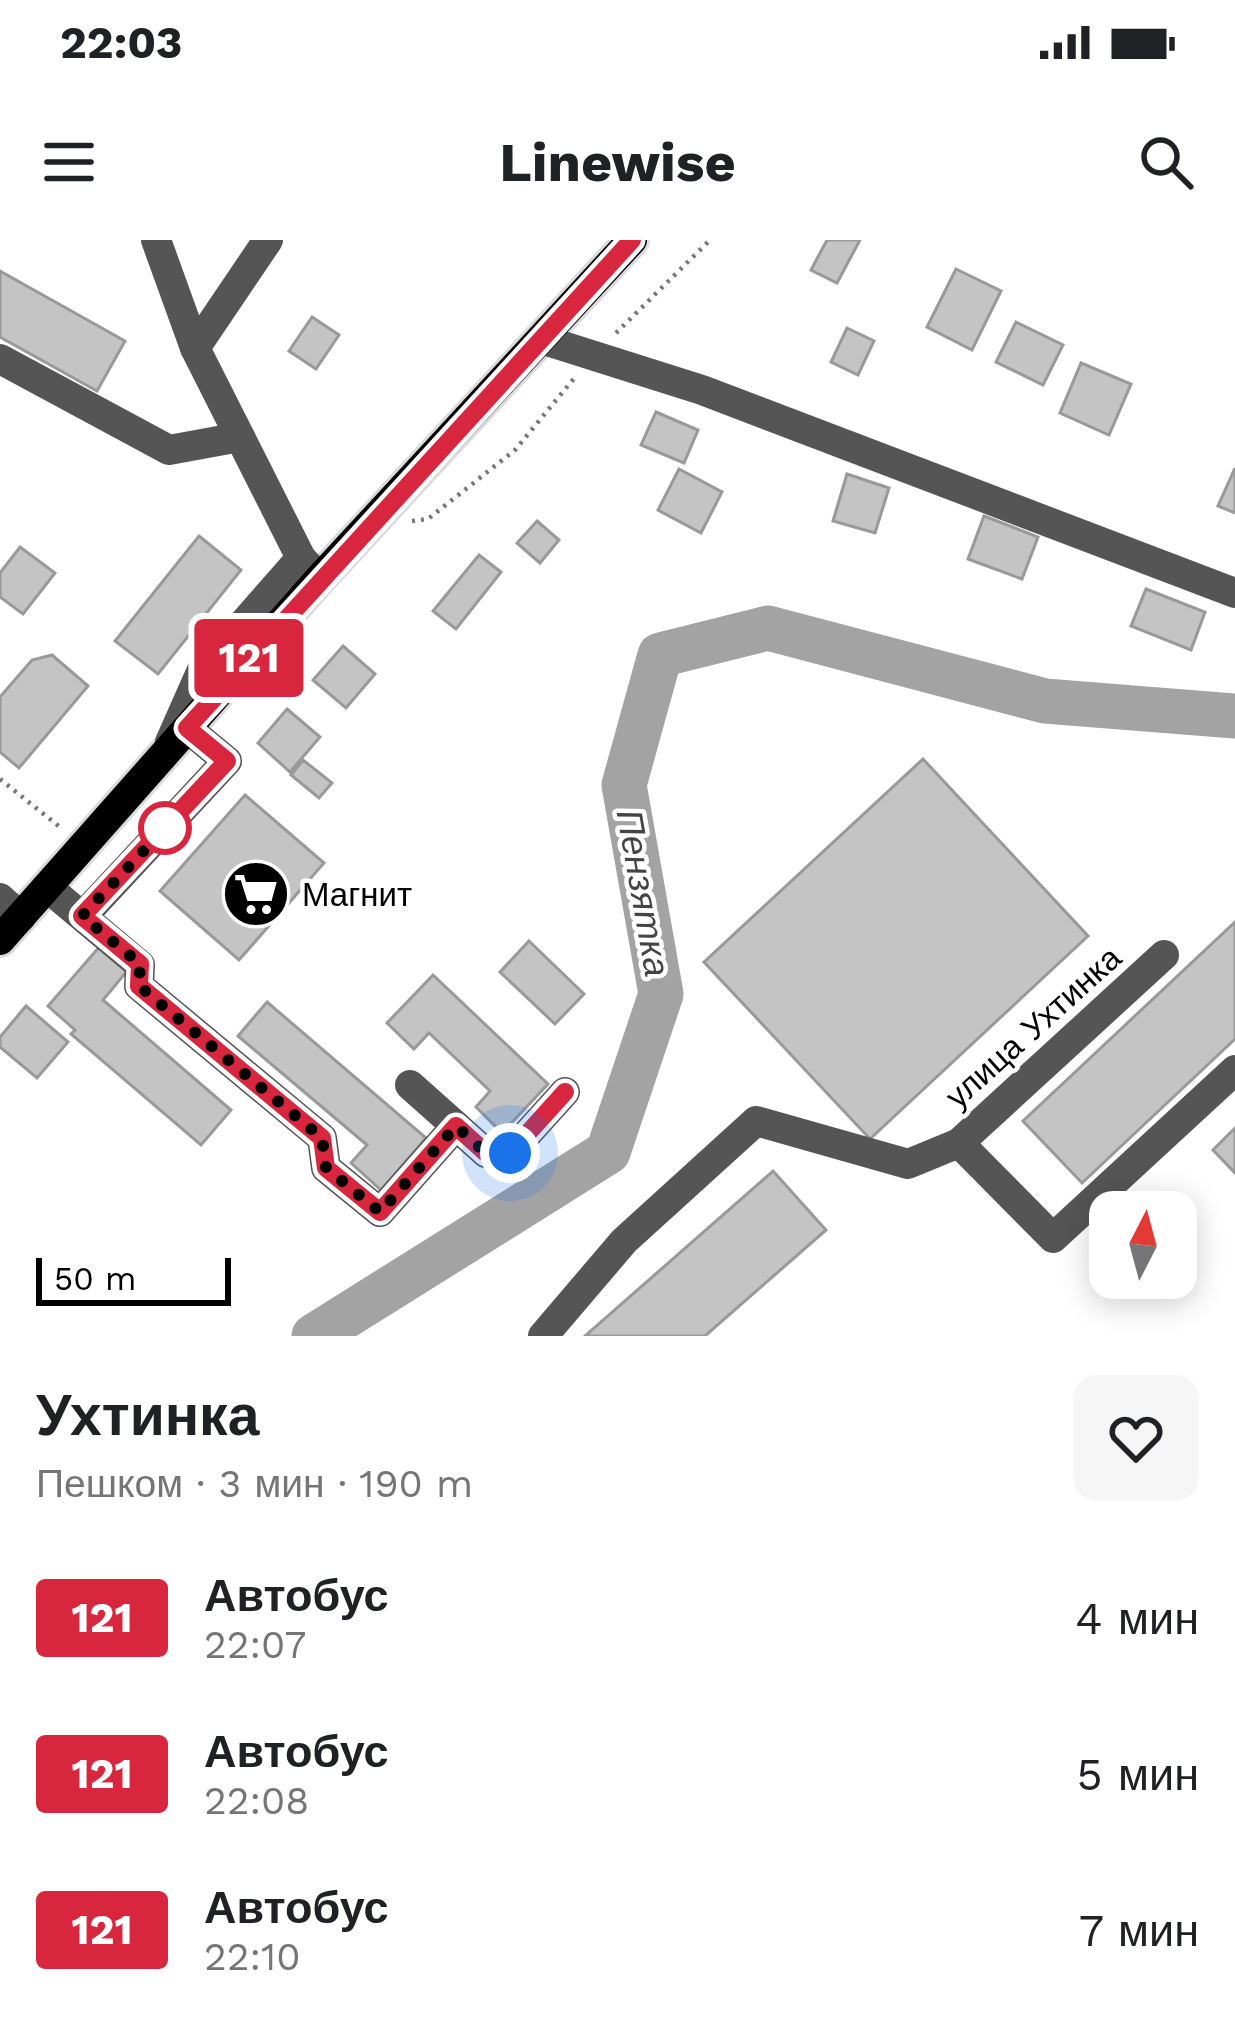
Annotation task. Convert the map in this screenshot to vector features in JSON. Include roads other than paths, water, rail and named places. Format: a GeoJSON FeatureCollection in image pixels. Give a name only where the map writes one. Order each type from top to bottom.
{"type":"FeatureCollection","features":[{"type":"Feature","properties":{"kind":"main road"},"geometry":{"type":"LineString","coordinates":[[0,940],[10,907],[47,887],[187,728],[310,568],[544,340],[632,240]]}},
{"type":"Feature","properties":{"kind":"street"},"geometry":{"type":"LineString","coordinates":[[156,240],[195,348],[310,568],[201,672],[164,754]]}},
{"type":"Feature","properties":{"kind":"street"},"geometry":{"type":"LineString","coordinates":[[195,348],[268,240]]}},
{"type":"Feature","properties":{"kind":"street"},"geometry":{"type":"LineString","coordinates":[[544,340],[702,390],[1235,593]]}},
{"type":"Feature","properties":{"kind":"street"},"geometry":{"type":"LineString","coordinates":[[0,359],[170,450],[240,437]]}},
{"type":"Feature","properties":{"kind":"street"},"geometry":{"type":"LineString","coordinates":[[82,916],[227,761],[187,728]]}},
{"type":"Feature","properties":{"kind":"street"},"geometry":{"type":"LineString","coordinates":[[47,887],[140,964],[139,986],[322,1138],[326,1168],[380,1212],[456,1126]]}},
{"type":"Feature","properties":{"kind":"street","name":"улица Ухтинка"},"geometry":{"type":"LineString","coordinates":[[543,1336],[624,1240],[756,1121],[908,1163],[959,1143],[1164,955]]}},
{"type":"Feature","properties":{"kind":"street"},"geometry":{"type":"LineString","coordinates":[[959,1143],[1053,1238],[1235,1070]]}},
{"type":"Feature","properties":{"kind":"street"},"geometry":{"type":"LineString","coordinates":[[410,1085],[486,1153],[510,1153],[565,1092]]}},
{"type":"Feature","properties":{"kind":"waterway","name":"Пензятка"},"geometry":{"type":"LineString","coordinates":[[314,1336],[608,1152],[661,994],[624,785],[660,655],[768,628],[1045,701],[1235,716]]}},
{"type":"Feature","properties":{"kind":"place","name":"Магнит"},"geometry":{"type":"Point","coordinates":[256,894]}}]}
